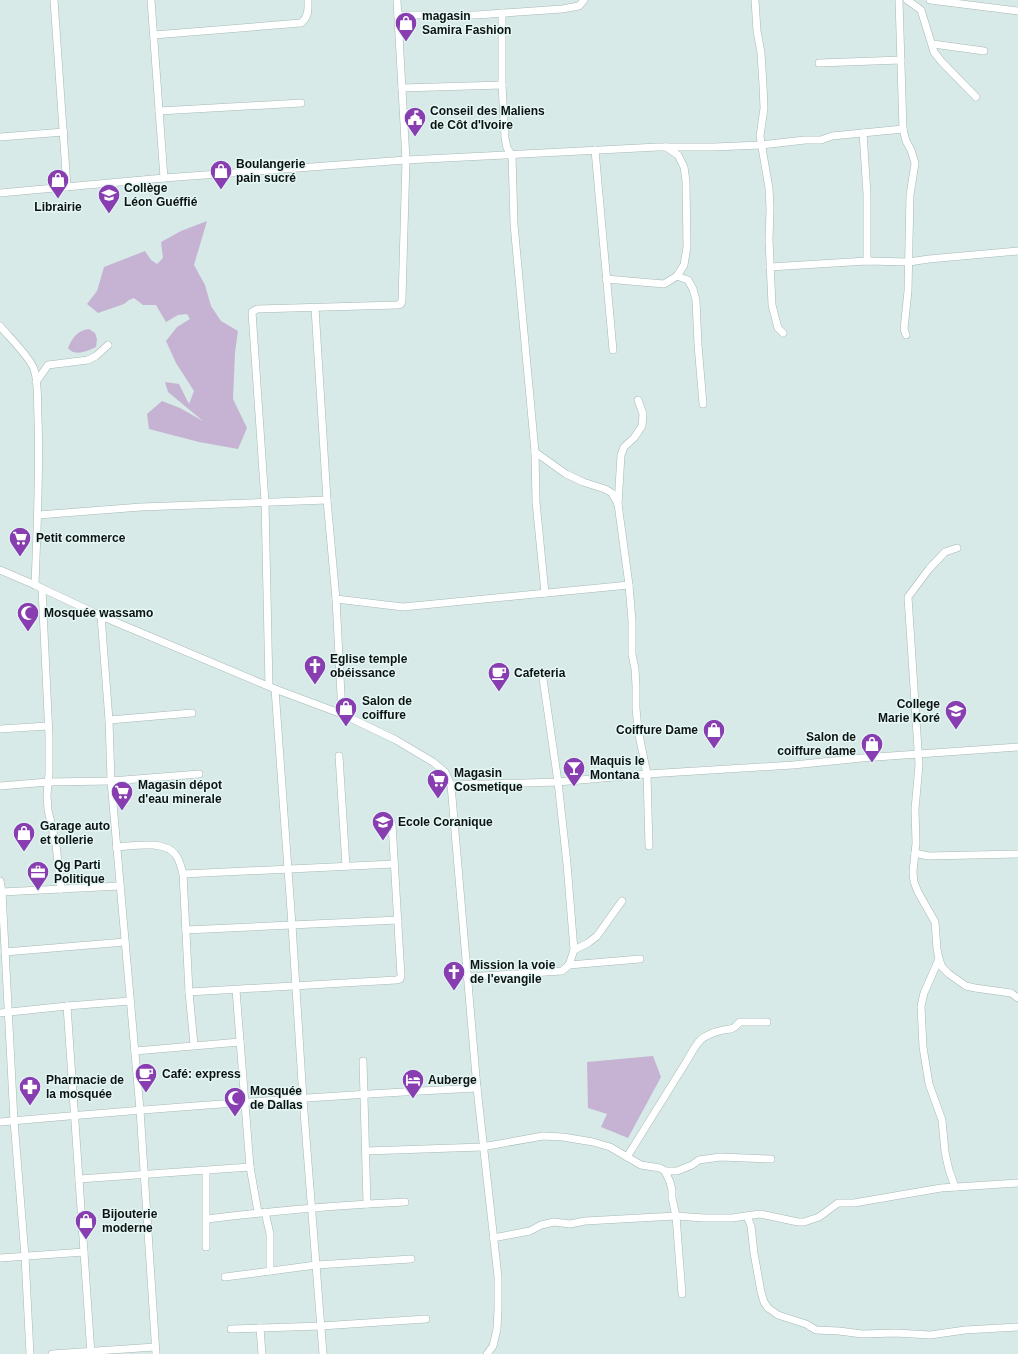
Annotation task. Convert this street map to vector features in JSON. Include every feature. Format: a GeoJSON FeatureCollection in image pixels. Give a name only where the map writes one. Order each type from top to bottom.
{"type":"FeatureCollection","features":[{"type":"Feature","properties":{"kind":"street"},"geometry":{"type":"LineString","coordinates":[[54,0],[68,187]]}},
{"type":"Feature","properties":{"kind":"street"},"geometry":{"type":"LineString","coordinates":[[151,0],[164,178]]}},
{"type":"Feature","properties":{"kind":"street"},"geometry":{"type":"LineString","coordinates":[[154,35],[302,23],[306,19],[308,0]]}},
{"type":"Feature","properties":{"kind":"street"},"geometry":{"type":"LineString","coordinates":[[324,1354],[302,1099],[288,868],[272,687],[265,502],[252,312],[258,309],[398,306],[402,300],[406,160],[397,0]]}},
{"type":"Feature","properties":{"kind":"street"},"geometry":{"type":"LineString","coordinates":[[398,15],[476,15],[562,9],[579,6],[584,0]]}},
{"type":"Feature","properties":{"kind":"street"},"geometry":{"type":"LineString","coordinates":[[755,0],[764,93],[764,108],[760,136],[769,188],[772,305],[778,328],[783,333]]}},
{"type":"Feature","properties":{"kind":"street"},"geometry":{"type":"LineString","coordinates":[[899,0],[903,129],[915,163],[910,195],[908,291],[904,328],[906,335]]}},
{"type":"Feature","properties":{"kind":"street"},"geometry":{"type":"LineString","coordinates":[[907,0],[921,10],[933,44],[934,52],[976,97]]}},
{"type":"Feature","properties":{"kind":"street"},"geometry":{"type":"LineString","coordinates":[[930,0],[1018,12]]}},
{"type":"Feature","properties":{"kind":"street"},"geometry":{"type":"LineString","coordinates":[[502,13],[502,85],[505,138],[507,148],[512,155],[514,224],[535,452],[536,502],[545,593]]}},
{"type":"Feature","properties":{"kind":"street"},"geometry":{"type":"LineString","coordinates":[[933,44],[984,51]]}},
{"type":"Feature","properties":{"kind":"street"},"geometry":{"type":"LineString","coordinates":[[819,62],[901,60]]}},
{"type":"Feature","properties":{"kind":"street"},"geometry":{"type":"LineString","coordinates":[[402,88],[502,85]]}},
{"type":"Feature","properties":{"kind":"street"},"geometry":{"type":"LineString","coordinates":[[159,111],[300,103]]}},
{"type":"Feature","properties":{"kind":"street"},"geometry":{"type":"LineString","coordinates":[[0,193],[164,178],[406,160],[666,147],[761,145],[804,140],[821,140],[832,136],[903,129]]}},
{"type":"Feature","properties":{"kind":"street"},"geometry":{"type":"LineString","coordinates":[[0,137],[64,132]]}},
{"type":"Feature","properties":{"kind":"street"},"geometry":{"type":"LineString","coordinates":[[863,133],[867,194],[867,261]]}},
{"type":"Feature","properties":{"kind":"street"},"geometry":{"type":"LineString","coordinates":[[606,279],[664,284],[677,276],[684,265],[686,247],[686,181],[684,167],[678,155],[666,147]]}},
{"type":"Feature","properties":{"kind":"street"},"geometry":{"type":"LineString","coordinates":[[595,150],[613,350]]}},
{"type":"Feature","properties":{"kind":"street"},"geometry":{"type":"LineString","coordinates":[[770,267],[867,261],[909,262],[1018,251]]}},
{"type":"Feature","properties":{"kind":"street"},"geometry":{"type":"LineString","coordinates":[[677,276],[688,280],[693,289],[696,300],[703,404]]}},
{"type":"Feature","properties":{"kind":"street"},"geometry":{"type":"LineString","coordinates":[[314,308],[326,500],[336,599],[342,714]]}},
{"type":"Feature","properties":{"kind":"street"},"geometry":{"type":"LineString","coordinates":[[0,326],[31,363],[36,382],[38,441],[38,587],[48,726],[47,795],[48,810],[56,845],[61,889]]}},
{"type":"Feature","properties":{"kind":"street"},"geometry":{"type":"LineString","coordinates":[[36,382],[48,366],[88,360],[96,356],[108,344]]}},
{"type":"Feature","properties":{"kind":"street"},"geometry":{"type":"LineString","coordinates":[[638,400],[643,414],[642,426],[634,438],[624,447],[621,454],[618,504],[629,585],[632,621],[632,654],[635,670],[638,730],[647,774],[649,846]]}},
{"type":"Feature","properties":{"kind":"street"},"geometry":{"type":"LineString","coordinates":[[535,452],[552,462],[566,474],[612,493],[618,504]]}},
{"type":"Feature","properties":{"kind":"street"},"geometry":{"type":"LineString","coordinates":[[38,515],[141,507],[326,500]]}},
{"type":"Feature","properties":{"kind":"street"},"geometry":{"type":"LineString","coordinates":[[957,548],[946,552],[929,569],[908,597],[919,765],[915,809],[914,882],[935,922],[939,959],[942,967],[966,986],[1011,993],[1018,998]]}},
{"type":"Feature","properties":{"kind":"street"},"geometry":{"type":"LineString","coordinates":[[0,570],[101,616],[272,687],[342,714],[396,740],[433,762],[445,772],[451,785],[476,1088],[498,1277],[497,1328],[493,1346],[487,1354]]}},
{"type":"Feature","properties":{"kind":"street"},"geometry":{"type":"LineString","coordinates":[[336,599],[403,607],[629,585]]}},
{"type":"Feature","properties":{"kind":"street"},"geometry":{"type":"LineString","coordinates":[[52,1354],[155,1350],[140,1110],[116,847],[111,781],[109,720],[101,616]]}},
{"type":"Feature","properties":{"kind":"street"},"geometry":{"type":"LineString","coordinates":[[467,977],[562,971],[569,965],[574,950],[558,782],[542,672]]}},
{"type":"Feature","properties":{"kind":"street"},"geometry":{"type":"LineString","coordinates":[[109,720],[192,713]]}},
{"type":"Feature","properties":{"kind":"street"},"geometry":{"type":"LineString","coordinates":[[0,729],[48,726]]}},
{"type":"Feature","properties":{"kind":"street"},"geometry":{"type":"LineString","coordinates":[[451,785],[558,782],[647,774],[793,765],[862,758],[1018,747]]}},
{"type":"Feature","properties":{"kind":"street"},"geometry":{"type":"LineString","coordinates":[[338,756],[346,866]]}},
{"type":"Feature","properties":{"kind":"street"},"geometry":{"type":"LineString","coordinates":[[0,786],[48,782],[111,781],[199,774]]}},
{"type":"Feature","properties":{"kind":"street"},"geometry":{"type":"LineString","coordinates":[[189,992],[400,979],[392,824]]}},
{"type":"Feature","properties":{"kind":"street"},"geometry":{"type":"LineString","coordinates":[[116,847],[154,845],[166,847],[174,852],[179,861],[183,874],[189,992],[194,1045]]}},
{"type":"Feature","properties":{"kind":"street"},"geometry":{"type":"LineString","coordinates":[[915,853],[928,856],[1018,854]]}},
{"type":"Feature","properties":{"kind":"street"},"geometry":{"type":"LineString","coordinates":[[183,874],[394,864]]}},
{"type":"Feature","properties":{"kind":"street"},"geometry":{"type":"LineString","coordinates":[[0,881],[2,892],[14,1121],[25,1256],[30,1354]]}},
{"type":"Feature","properties":{"kind":"street"},"geometry":{"type":"LineString","coordinates":[[2,892],[120,886]]}},
{"type":"Feature","properties":{"kind":"street"},"geometry":{"type":"LineString","coordinates":[[574,950],[588,943],[597,936],[622,901]]}},
{"type":"Feature","properties":{"kind":"street"},"geometry":{"type":"LineString","coordinates":[[186,930],[398,920]]}},
{"type":"Feature","properties":{"kind":"street"},"geometry":{"type":"LineString","coordinates":[[5,952],[125,942]]}},
{"type":"Feature","properties":{"kind":"street"},"geometry":{"type":"LineString","coordinates":[[569,965],[640,959]]}},
{"type":"Feature","properties":{"kind":"street"},"geometry":{"type":"LineString","coordinates":[[939,959],[920,1006],[923,1047],[929,1084],[942,1120],[945,1152],[949,1170],[956,1187]]}},
{"type":"Feature","properties":{"kind":"street"},"geometry":{"type":"LineString","coordinates":[[236,990],[250,1167],[261,1212],[270,1234],[270,1271]]}},
{"type":"Feature","properties":{"kind":"street"},"geometry":{"type":"LineString","coordinates":[[0,1013],[130,1001]]}},
{"type":"Feature","properties":{"kind":"street"},"geometry":{"type":"LineString","coordinates":[[67,1006],[91,1353]]}},
{"type":"Feature","properties":{"kind":"street"},"geometry":{"type":"LineString","coordinates":[[627,1157],[695,1046],[704,1036],[735,1028],[740,1022],[767,1022]]}},
{"type":"Feature","properties":{"kind":"street"},"geometry":{"type":"LineString","coordinates":[[135,1051],[240,1042]]}},
{"type":"Feature","properties":{"kind":"street"},"geometry":{"type":"LineString","coordinates":[[363,1061],[367,1204]]}},
{"type":"Feature","properties":{"kind":"street"},"geometry":{"type":"LineString","coordinates":[[0,1122],[140,1110],[364,1094],[476,1088]]}},
{"type":"Feature","properties":{"kind":"street"},"geometry":{"type":"LineString","coordinates":[[366,1151],[482,1147],[543,1136],[563,1137],[610,1147],[641,1165],[660,1168],[665,1171],[677,1170],[692,1165],[698,1160],[720,1157],[771,1159]]}},
{"type":"Feature","properties":{"kind":"street"},"geometry":{"type":"LineString","coordinates":[[79,1178],[250,1167]]}},
{"type":"Feature","properties":{"kind":"street"},"geometry":{"type":"LineString","coordinates":[[206,1171],[206,1247]]}},
{"type":"Feature","properties":{"kind":"street"},"geometry":{"type":"LineString","coordinates":[[665,1171],[670,1182],[676,1216],[682,1294]]}},
{"type":"Feature","properties":{"kind":"street"},"geometry":{"type":"LineString","coordinates":[[493,1238],[530,1231],[541,1225],[554,1222],[570,1224],[585,1221],[676,1216],[732,1218],[765,1215],[804,1222],[819,1217],[841,1202],[854,1203],[920,1190],[1018,1183]]}},
{"type":"Feature","properties":{"kind":"street"},"geometry":{"type":"LineString","coordinates":[[207,1219],[261,1212],[405,1202]]}},
{"type":"Feature","properties":{"kind":"street"},"geometry":{"type":"LineString","coordinates":[[747,1216],[751,1226],[754,1253],[764,1302],[768,1308],[778,1315],[806,1324],[816,1330],[862,1334],[896,1333],[930,1335],[965,1330],[1018,1327]]}},
{"type":"Feature","properties":{"kind":"street"},"geometry":{"type":"LineString","coordinates":[[0,1258],[84,1252]]}},
{"type":"Feature","properties":{"kind":"street"},"geometry":{"type":"LineString","coordinates":[[225,1277],[316,1265],[411,1260]]}},
{"type":"Feature","properties":{"kind":"street"},"geometry":{"type":"LineString","coordinates":[[231,1329],[321,1326],[426,1319]]}},
{"type":"Feature","properties":{"kind":"street"},"geometry":{"type":"LineString","coordinates":[[260,1328],[262,1354]]}},
{"type":"Feature","properties":{"kind":"shaded area"},"geometry":{"type":"Polygon","coordinates":[[[207,221],[194,265],[205,285],[211,306],[221,321],[238,331],[235,352],[233,399],[247,428],[238,449],[199,442],[149,429],[147,414],[162,401],[180,408],[203,421],[168,392],[165,382],[179,384],[189,404],[194,391],[176,363],[166,341],[177,327],[190,319],[187,314],[178,315],[166,322],[156,305],[143,305],[134,298],[124,304],[98,313],[87,304],[97,291],[104,267],[145,251],[151,260],[157,264],[163,258],[161,242],[181,231],[207,221]]]}},
{"type":"Feature","properties":{"kind":"shaded area"},"geometry":{"type":"Polygon","coordinates":[[[89,329],[95,333],[97,339],[96,347],[78,353],[71,351],[68,348],[71,341],[82,331],[89,329]]]}},
{"type":"Feature","properties":{"kind":"shaded area"},"geometry":{"type":"Polygon","coordinates":[[[653,1056],[661,1077],[628,1138],[601,1127],[607,1114],[588,1108],[587,1062],[653,1056]]]}},
{"type":"Feature","properties":{"kind":"place","name":"magasin Samira Fashion"},"geometry":{"type":"Point","coordinates":[406,42]}},
{"type":"Feature","properties":{"kind":"place","name":"Conseil des Maliens de Côt d'Ivoire"},"geometry":{"type":"Point","coordinates":[415,138]}},
{"type":"Feature","properties":{"kind":"place","name":"Boulangerie pain sucré"},"geometry":{"type":"Point","coordinates":[221,190]}},
{"type":"Feature","properties":{"kind":"place","name":"Librairie"},"geometry":{"type":"Point","coordinates":[58,200]}},
{"type":"Feature","properties":{"kind":"place","name":"Collège Léon Guéffié"},"geometry":{"type":"Point","coordinates":[109,214]}},
{"type":"Feature","properties":{"kind":"place","name":"Petit commerce"},"geometry":{"type":"Point","coordinates":[20,558]}},
{"type":"Feature","properties":{"kind":"place","name":"Mosquée wassamo"},"geometry":{"type":"Point","coordinates":[28,632]}},
{"type":"Feature","properties":{"kind":"place","name":"Eglise temple obéissance"},"geometry":{"type":"Point","coordinates":[315,686]}},
{"type":"Feature","properties":{"kind":"place","name":"Cafeteria"},"geometry":{"type":"Point","coordinates":[499,692]}},
{"type":"Feature","properties":{"kind":"place","name":"Salon de coiffure"},"geometry":{"type":"Point","coordinates":[346,728]}},
{"type":"Feature","properties":{"kind":"place","name":"College Marie Koré"},"geometry":{"type":"Point","coordinates":[956,730]}},
{"type":"Feature","properties":{"kind":"place","name":"Coiffure Dame"},"geometry":{"type":"Point","coordinates":[714,750]}},
{"type":"Feature","properties":{"kind":"place","name":"Salon de coiffure dame"},"geometry":{"type":"Point","coordinates":[872,764]}},
{"type":"Feature","properties":{"kind":"place","name":"Maquis le Montana"},"geometry":{"type":"Point","coordinates":[574,788]}},
{"type":"Feature","properties":{"kind":"place","name":"Magasin Cosmetique"},"geometry":{"type":"Point","coordinates":[438,800]}},
{"type":"Feature","properties":{"kind":"place","name":"Magasin dépot d'eau minerale"},"geometry":{"type":"Point","coordinates":[122,812]}},
{"type":"Feature","properties":{"kind":"place","name":"Ecole Coranique"},"geometry":{"type":"Point","coordinates":[383,842]}},
{"type":"Feature","properties":{"kind":"place","name":"Garage auto et tollerie"},"geometry":{"type":"Point","coordinates":[24,852]}},
{"type":"Feature","properties":{"kind":"place","name":"Qg Parti Politique"},"geometry":{"type":"Point","coordinates":[38,892]}},
{"type":"Feature","properties":{"kind":"place","name":"Mission la voie de l'evangile"},"geometry":{"type":"Point","coordinates":[454,992]}},
{"type":"Feature","properties":{"kind":"place","name":"Café: express"},"geometry":{"type":"Point","coordinates":[146,1094]}},
{"type":"Feature","properties":{"kind":"place","name":"Auberge"},"geometry":{"type":"Point","coordinates":[413,1100]}},
{"type":"Feature","properties":{"kind":"place","name":"Pharmacie de la mosquée"},"geometry":{"type":"Point","coordinates":[30,1106]}},
{"type":"Feature","properties":{"kind":"place","name":"Mosquée de Dallas"},"geometry":{"type":"Point","coordinates":[235,1118]}},
{"type":"Feature","properties":{"kind":"place","name":"Bijouterie moderne"},"geometry":{"type":"Point","coordinates":[86,1240]}}]}
